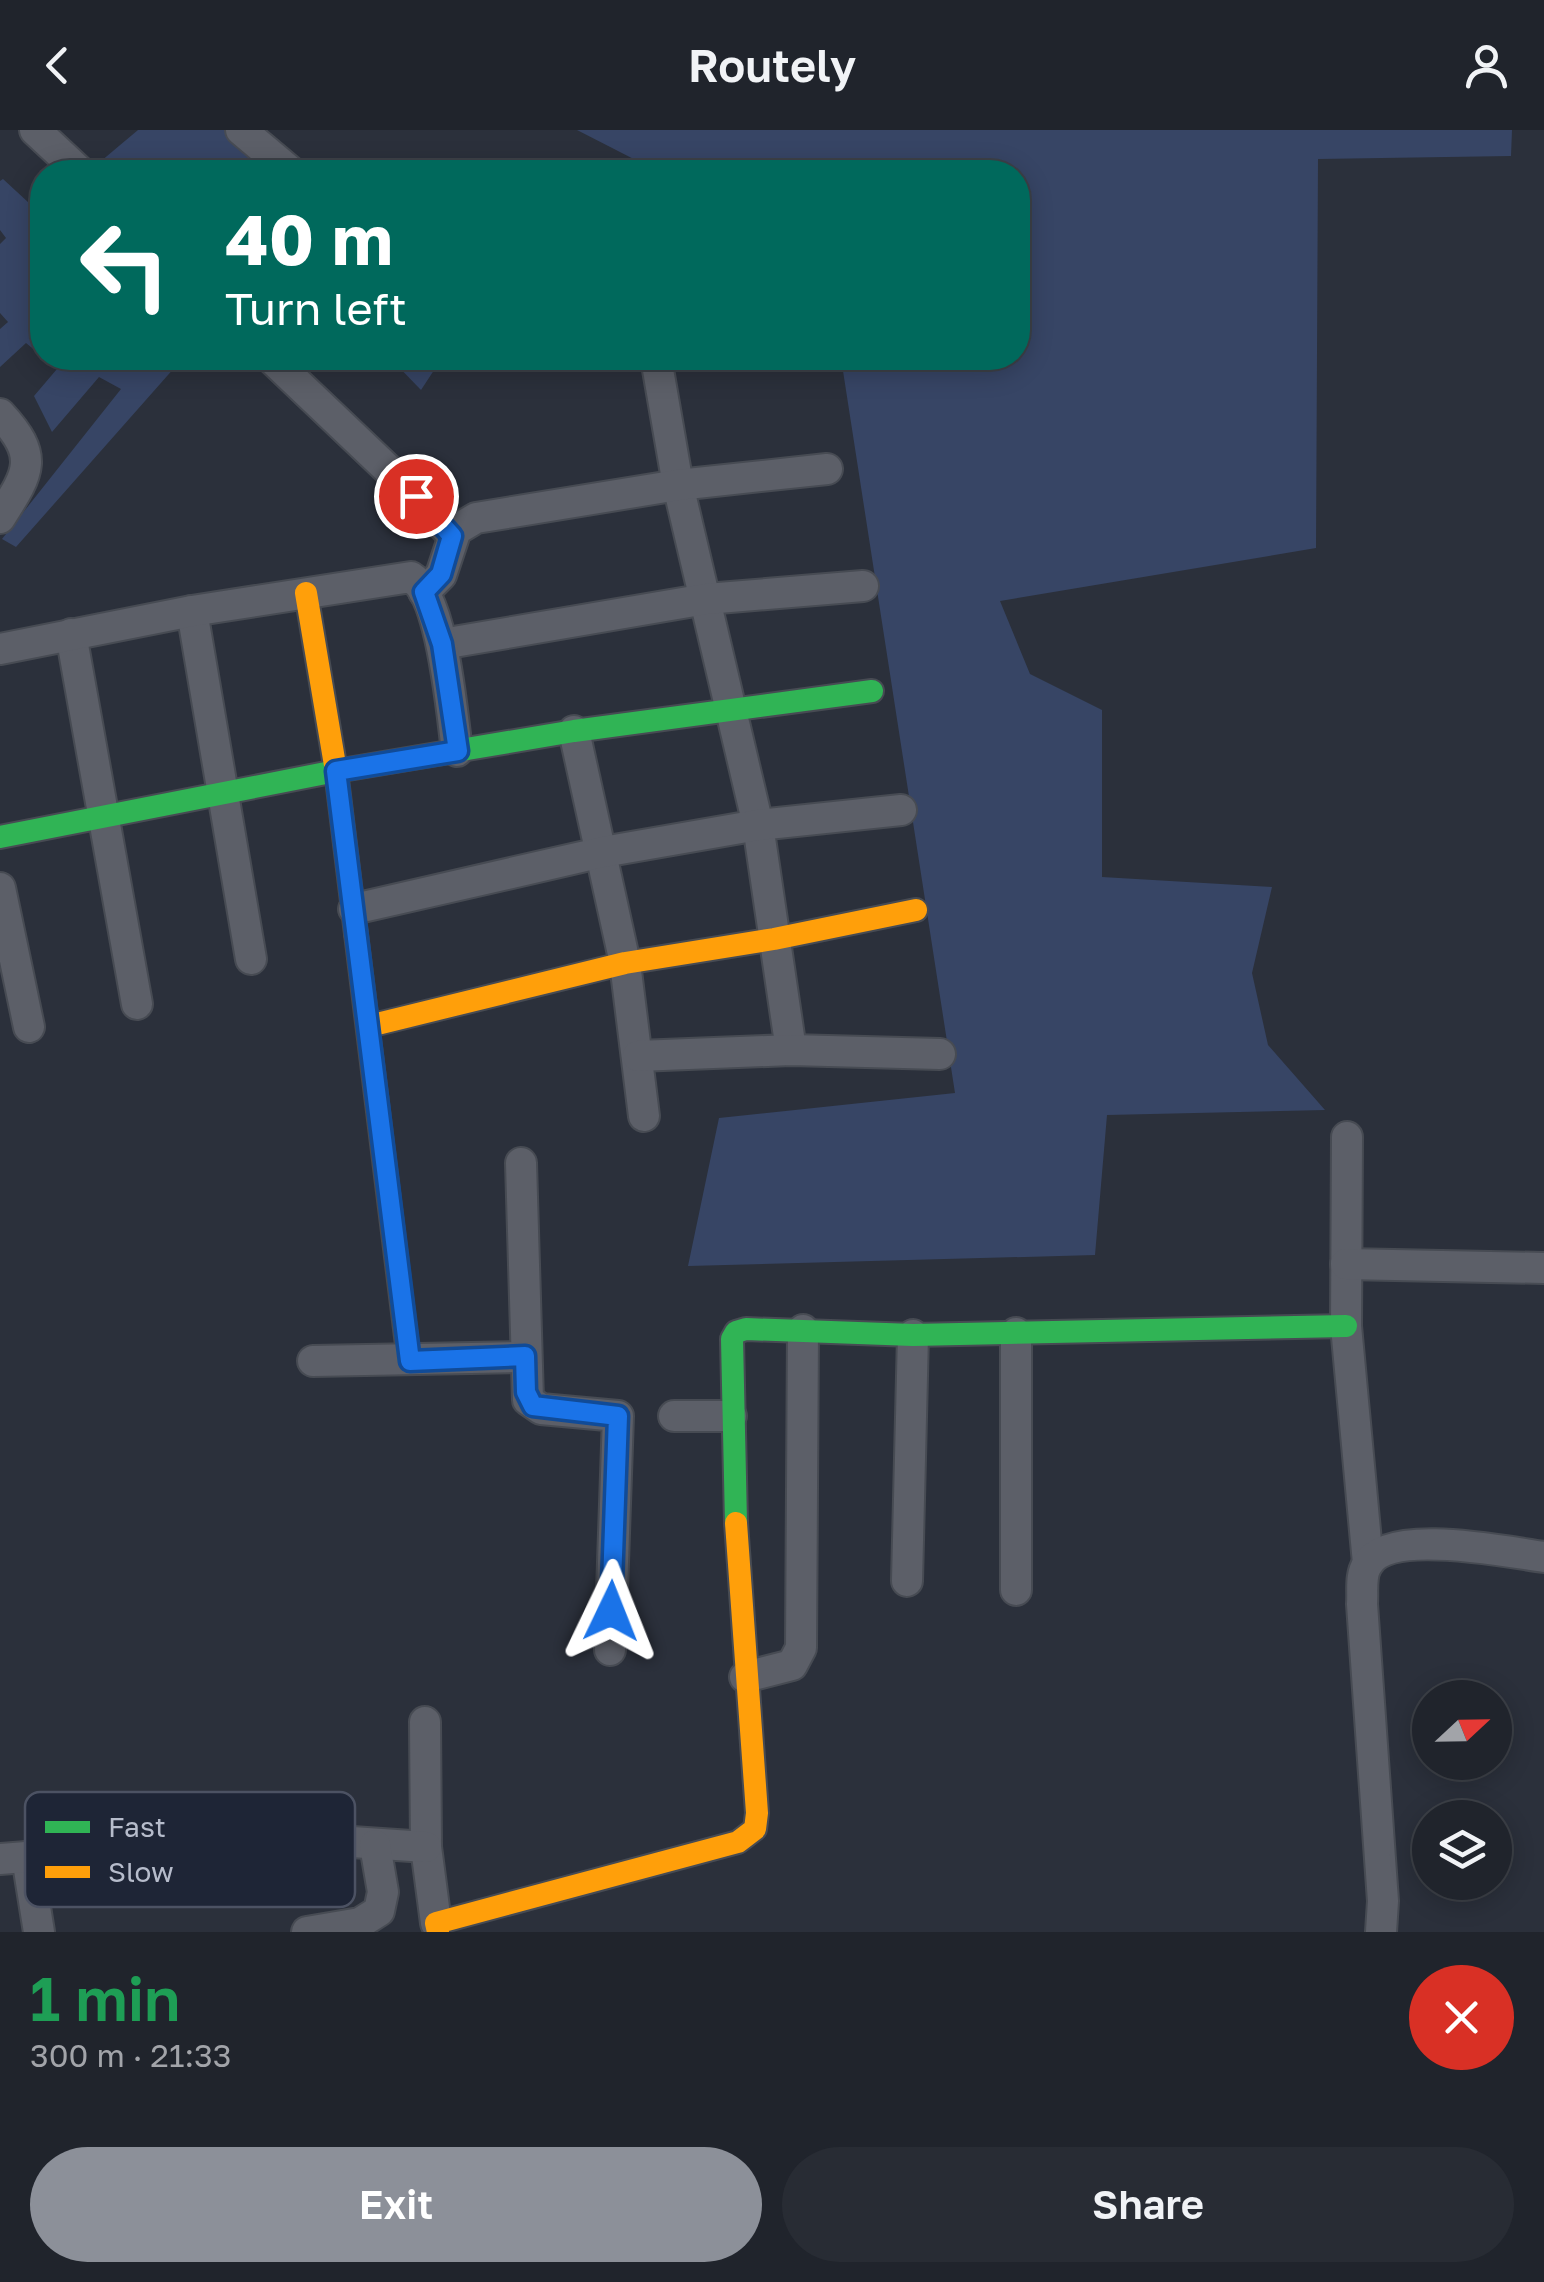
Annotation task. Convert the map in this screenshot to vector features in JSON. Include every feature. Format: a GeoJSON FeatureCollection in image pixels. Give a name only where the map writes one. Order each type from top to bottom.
{"type":"FeatureCollection","features":[{"type":"Feature","properties":{"kind":"street"},"geometry":{"type":"LineString","coordinates":[[36,130],[67,160]]}},
{"type":"Feature","properties":{"kind":"street"},"geometry":{"type":"LineString","coordinates":[[240,130],[276,160]]}},
{"type":"Feature","properties":{"kind":"street"},"geometry":{"type":"LineString","coordinates":[[284,370],[403,483],[452,536]]}},
{"type":"Feature","properties":{"kind":"street"},"geometry":{"type":"LineString","coordinates":[[658,370],[678,485],[758,826],[791,1050]]}},
{"type":"Feature","properties":{"kind":"street"},"geometry":{"type":"LineString","coordinates":[[0,414],[24,443],[26,457],[24,476],[0,518]]}},
{"type":"Feature","properties":{"kind":"street"},"geometry":{"type":"LineString","coordinates":[[424,592],[441,574],[452,536],[460,525],[485,515],[678,485],[827,470]]}},
{"type":"Feature","properties":{"kind":"street"},"geometry":{"type":"LineString","coordinates":[[0,649],[192,611],[411,577],[424,592],[442,644],[458,751]]}},
{"type":"Feature","properties":{"kind":"street"},"geometry":{"type":"LineString","coordinates":[[442,644],[706,599],[862,586]]}},
{"type":"Feature","properties":{"kind":"street"},"geometry":{"type":"LineString","coordinates":[[306,594],[336,771],[410,1361]]}},
{"type":"Feature","properties":{"kind":"street"},"geometry":{"type":"LineString","coordinates":[[192,611],[251,959]]}},
{"type":"Feature","properties":{"kind":"street"},"geometry":{"type":"LineString","coordinates":[[71,634],[137,1004]]}},
{"type":"Feature","properties":{"kind":"street"},"geometry":{"type":"LineString","coordinates":[[0,837],[336,771],[574,731],[872,690]]}},
{"type":"Feature","properties":{"kind":"street"},"geometry":{"type":"LineString","coordinates":[[574,731],[625,964],[644,1116]]}},
{"type":"Feature","properties":{"kind":"street"},"geometry":{"type":"LineString","coordinates":[[354,909],[603,852],[758,826],[900,810]]}},
{"type":"Feature","properties":{"kind":"street"},"geometry":{"type":"LineString","coordinates":[[0,888],[29,1026]]}},
{"type":"Feature","properties":{"kind":"street"},"geometry":{"type":"LineString","coordinates":[[369,1026],[625,964],[916,910]]}},
{"type":"Feature","properties":{"kind":"street"},"geometry":{"type":"LineString","coordinates":[[638,1056],[791,1050],[940,1054]]}},
{"type":"Feature","properties":{"kind":"street"},"geometry":{"type":"LineString","coordinates":[[1347,1137],[1346,1326],[1368,1562],[1363,1574],[1362,1604],[1382,1932]]}},
{"type":"Feature","properties":{"kind":"street"},"geometry":{"type":"LineString","coordinates":[[521,1163],[526,1392],[533,1406],[618,1416],[610,1650]]}},
{"type":"Feature","properties":{"kind":"street"},"geometry":{"type":"LineString","coordinates":[[1346,1264],[1544,1268]]}},
{"type":"Feature","properties":{"kind":"street"},"geometry":{"type":"LineString","coordinates":[[425,1722],[426,1847],[437,1928],[672,1857],[738,1842],[755,1829],[732,1416],[732,1339],[736,1332],[746,1328],[912,1335],[1346,1326]]}},
{"type":"Feature","properties":{"kind":"street"},"geometry":{"type":"LineString","coordinates":[[744,1677],[792,1665],[800,1648],[802,1330]]}},
{"type":"Feature","properties":{"kind":"street"},"geometry":{"type":"LineString","coordinates":[[1016,1333],[1016,1590]]}},
{"type":"Feature","properties":{"kind":"street"},"geometry":{"type":"LineString","coordinates":[[907,1581],[912,1335]]}},
{"type":"Feature","properties":{"kind":"street"},"geometry":{"type":"LineString","coordinates":[[313,1361],[525,1356]]}},
{"type":"Feature","properties":{"kind":"street"},"geometry":{"type":"LineString","coordinates":[[674,1416],[732,1416]]}},
{"type":"Feature","properties":{"kind":"street"},"geometry":{"type":"LineString","coordinates":[[1368,1562],[1386,1549],[1406,1545],[1544,1556]]}},
{"type":"Feature","properties":{"kind":"street"},"geometry":{"type":"LineString","coordinates":[[355,1843],[426,1847]]}},
{"type":"Feature","properties":{"kind":"street"},"geometry":{"type":"LineString","coordinates":[[307,1932],[360,1923],[379,1911],[383,1892],[375,1845]]}},
{"type":"Feature","properties":{"kind":"street"},"geometry":{"type":"LineString","coordinates":[[14,1858],[25,1891]]}},
{"type":"Feature","properties":{"kind":"street"},"geometry":{"type":"LineString","coordinates":[[31,1907],[39,1932]]}},
{"type":"Feature","properties":{"kind":"water"},"geometry":{"type":"Polygon","coordinates":[[[138,130],[225,130],[269,160],[102,160],[138,130]]]}},
{"type":"Feature","properties":{"kind":"water"},"geometry":{"type":"Polygon","coordinates":[[[577,130],[1512,130],[1511,156],[1318,159],[1316,548],[1000,601],[1030,674],[1102,710],[1102,877],[1272,887],[1252,973],[1268,1045],[1325,1110],[1107,1115],[1095,1255],[688,1266],[719,1118],[955,1093],[843,370],[1030,370],[1030,160],[636,160],[577,130]]]}},
{"type":"Feature","properties":{"kind":"water"},"geometry":{"type":"Polygon","coordinates":[[[3,179],[30,204],[30,346],[26,343],[0,367],[0,329],[8,322],[0,313],[0,244],[6,238],[0,230],[3,179]]]}},
{"type":"Feature","properties":{"kind":"water"},"geometry":{"type":"Polygon","coordinates":[[[56,370],[172,370],[16,547],[2,539],[121,389],[99,377],[52,432],[34,396],[56,370]]]}},
{"type":"Feature","properties":{"kind":"water"},"geometry":{"type":"Polygon","coordinates":[[[402,370],[434,370],[421,390],[402,370]]]}},
{"type":"Feature","properties":{"kind":"traffic: fast"},"geometry":{"type":"LineString","coordinates":[[0,837],[336,771],[574,731],[872,691]]}},
{"type":"Feature","properties":{"kind":"traffic: fast"},"geometry":{"type":"LineString","coordinates":[[356,934],[409,1361]]}},
{"type":"Feature","properties":{"kind":"traffic: fast"},"geometry":{"type":"LineString","coordinates":[[736,1523],[732,1339],[736,1332],[746,1329],[913,1335],[1346,1326]]}},
{"type":"Feature","properties":{"kind":"traffic: slow"},"geometry":{"type":"LineString","coordinates":[[306,593],[336,771],[356,934]]}},
{"type":"Feature","properties":{"kind":"traffic: slow"},"geometry":{"type":"LineString","coordinates":[[369,1026],[625,963],[774,939],[916,910]]}},
{"type":"Feature","properties":{"kind":"traffic: slow"},"geometry":{"type":"LineString","coordinates":[[438,1932],[436,1923],[738,1842],[755,1829],[736,1523]]}},
{"type":"Feature","properties":{"kind":"route"},"geometry":{"type":"LineString","coordinates":[[416,496],[452,536],[438,580],[424,592],[442,644],[458,751],[336,771],[410,1361],[525,1356],[526,1392],[533,1406],[618,1416],[611,1611]]}}]}
